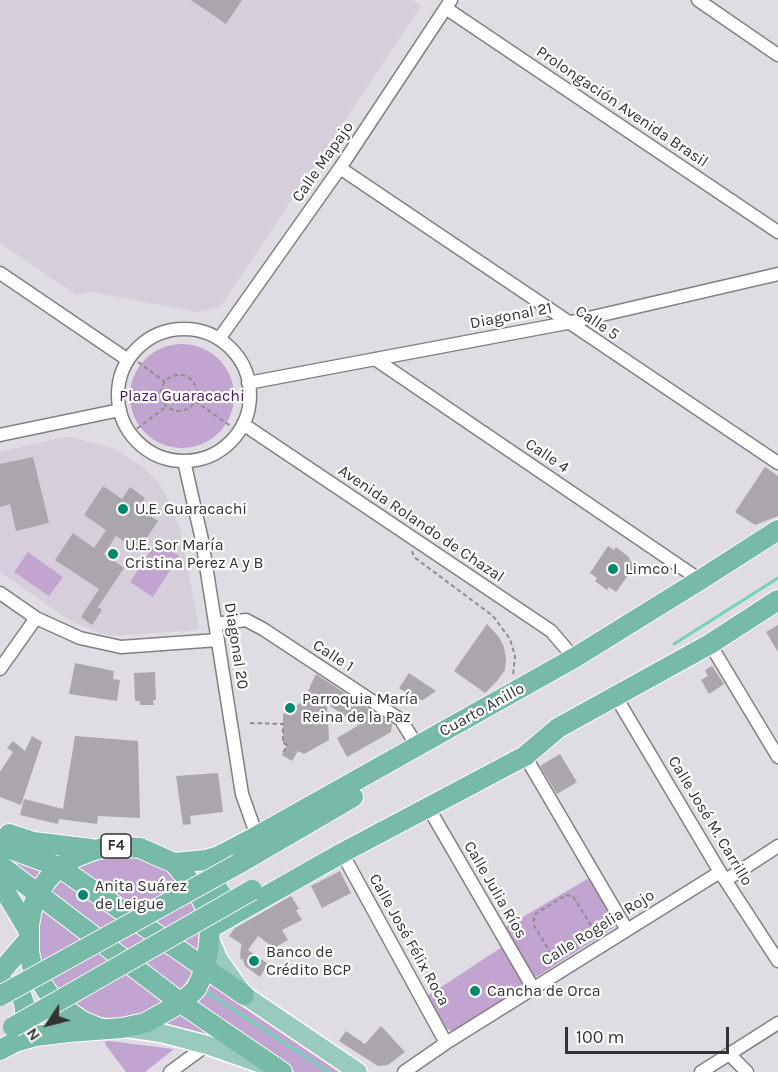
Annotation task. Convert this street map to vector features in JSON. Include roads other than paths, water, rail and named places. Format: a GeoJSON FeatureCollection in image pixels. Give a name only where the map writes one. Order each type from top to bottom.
{"type":"FeatureCollection","features":[{"type":"Feature","properties":{"kind":"highway","name":"Cuarto Anillo"},"geometry":{"type":"LineString","coordinates":[[174,863],[206,860],[219,856],[257,836],[574,658],[778,530]]}},
{"type":"Feature","properties":{"kind":"highway"},"geometry":{"type":"LineString","coordinates":[[7,1038],[520,744],[558,728],[616,698],[710,644],[778,600]]}},
{"type":"Feature","properties":{"kind":"highway"},"geometry":{"type":"LineString","coordinates":[[0,996],[238,864],[497,713],[574,658]]}},
{"type":"Feature","properties":{"kind":"highway"},"geometry":{"type":"LineString","coordinates":[[209,933],[254,895],[342,853],[525,756],[558,728]]}},
{"type":"Feature","properties":{"kind":"highway","name":"F4"},"geometry":{"type":"LineString","coordinates":[[0,831],[33,842],[94,850]]}},
{"type":"Feature","properties":{"kind":"highway"},"geometry":{"type":"LineString","coordinates":[[0,845],[59,867],[244,995]]}},
{"type":"Feature","properties":{"kind":"highway","name":"F4"},"geometry":{"type":"LineString","coordinates":[[7,1038],[122,1028],[145,1023],[181,1003],[196,989],[205,970],[209,933],[205,906],[197,890],[174,863],[140,848],[115,846],[94,850],[76,857],[59,867],[48,879],[32,909],[29,952],[33,966],[48,993],[82,1021],[101,1029]]}},
{"type":"Feature","properties":{"kind":"highway"},"geometry":{"type":"LineString","coordinates":[[219,856],[213,874],[219,893],[236,904],[247,904],[254,895]]}},
{"type":"Feature","properties":{"kind":"highway"},"geometry":{"type":"LineString","coordinates":[[0,865],[181,1003],[282,1072]]}},
{"type":"Feature","properties":{"kind":"highway","name":"F4"},"geometry":{"type":"LineString","coordinates":[[0,882],[29,935]]}},
{"type":"Feature","properties":{"kind":"highway","name":"F4"},"geometry":{"type":"LineString","coordinates":[[0,973],[29,935]]}},
{"type":"Feature","properties":{"kind":"highway"},"geometry":{"type":"LineString","coordinates":[[0,983],[15,990],[22,997],[25,1007],[25,1016],[7,1038]]}},
{"type":"Feature","properties":{"kind":"main road"},"geometry":{"type":"LineString","coordinates":[[209,933],[219,960],[244,995],[358,1072]]}},
{"type":"Feature","properties":{"kind":"main road"},"geometry":{"type":"LineString","coordinates":[[122,1028],[161,1033],[207,1045],[282,1072]]}},
{"type":"Feature","properties":{"kind":"street"},"geometry":{"type":"LineString","coordinates":[[698,0],[778,55]]}},
{"type":"Feature","properties":{"kind":"street","name":"Calle Mapajo"},"geometry":{"type":"LineString","coordinates":[[219,339],[340,168],[449,4]]}},
{"type":"Feature","properties":{"kind":"street","name":"Prolongación Avenida Brasil"},"geometry":{"type":"LineString","coordinates":[[449,4],[778,232]]}},
{"type":"Feature","properties":{"kind":"street","name":"Calle 5"},"geometry":{"type":"LineString","coordinates":[[340,168],[778,463]]}},
{"type":"Feature","properties":{"kind":"street"},"geometry":{"type":"LineString","coordinates":[[0,273],[129,358]]}},
{"type":"Feature","properties":{"kind":"street","name":"Diagonal 21"},"geometry":{"type":"LineString","coordinates":[[248,383],[567,323],[778,274]]}},
{"type":"Feature","properties":{"kind":"street"},"geometry":{"type":"LineString","coordinates":[[186,329],[203,332],[219,339],[233,351],[243,366],[248,383],[250,397],[248,411],[241,428],[233,439],[219,451],[202,459],[184,461],[162,457],[143,447],[131,433],[120,410],[118,393],[121,376],[129,358],[139,346],[153,336],[169,331],[186,329]]}},
{"type":"Feature","properties":{"kind":"street","name":"Calle 4"},"geometry":{"type":"LineString","coordinates":[[375,359],[700,580]]}},
{"type":"Feature","properties":{"kind":"street"},"geometry":{"type":"LineString","coordinates":[[0,435],[120,410]]}},
{"type":"Feature","properties":{"kind":"street","name":"Avenida Rolando de Chazal"},"geometry":{"type":"LineString","coordinates":[[241,428],[404,532],[551,631],[574,658]]}},
{"type":"Feature","properties":{"kind":"street","name":"Diagonal 20"},"geometry":{"type":"LineString","coordinates":[[184,461],[202,540],[242,794],[257,836]]}},
{"type":"Feature","properties":{"kind":"street"},"geometry":{"type":"LineString","coordinates":[[0,593],[36,618],[80,638],[121,647],[218,640]]}},
{"type":"Feature","properties":{"kind":"street"},"geometry":{"type":"LineString","coordinates":[[0,669],[36,618]]}},
{"type":"Feature","properties":{"kind":"street","name":"Calle 1"},"geometry":{"type":"LineString","coordinates":[[215,624],[246,621],[263,629],[400,720],[417,746]]}},
{"type":"Feature","properties":{"kind":"street"},"geometry":{"type":"LineString","coordinates":[[710,644],[778,757]]}},
{"type":"Feature","properties":{"kind":"street","name":"Calle José M. Carrillo"},"geometry":{"type":"LineString","coordinates":[[616,698],[723,876],[778,961]]}},
{"type":"Feature","properties":{"kind":"street"},"geometry":{"type":"LineString","coordinates":[[525,756],[627,930]]}},
{"type":"Feature","properties":{"kind":"street","name":"Calle Julia Ríos"},"geometry":{"type":"LineString","coordinates":[[428,807],[533,988]]}},
{"type":"Feature","properties":{"kind":"street","name":"Calle Rogelia Rojo"},"geometry":{"type":"LineString","coordinates":[[404,1072],[446,1043],[627,930],[778,846]]}},
{"type":"Feature","properties":{"kind":"street","name":"Calle José Félix Roca"},"geometry":{"type":"LineString","coordinates":[[342,853],[446,1043]]}},
{"type":"Feature","properties":{"kind":"street"},"geometry":{"type":"LineString","coordinates":[[701,1072],[778,1023]]}},
{"type":"Feature","properties":{"kind":"street"},"geometry":{"type":"LineString","coordinates":[[170,1072],[207,1045]]}},
{"type":"Feature","properties":{"kind":"street"},"geometry":{"type":"LineString","coordinates":[[729,1053],[747,1072]]}},
{"type":"Feature","properties":{"kind":"waterway"},"geometry":{"type":"LineString","coordinates":[[674,644],[778,578]]}},
{"type":"Feature","properties":{"kind":"waterway"},"geometry":{"type":"LineString","coordinates":[[208,993],[329,1072]]}},
{"type":"Feature","properties":{"kind":"place","name":"U.E. Guaracachi"},"geometry":{"type":"Point","coordinates":[123,509]}},
{"type":"Feature","properties":{"kind":"place","name":"U.E. Sor María Cristina Perez A y B"},"geometry":{"type":"Point","coordinates":[113,554]}},
{"type":"Feature","properties":{"kind":"place","name":"Limco I"},"geometry":{"type":"Point","coordinates":[613,569]}},
{"type":"Feature","properties":{"kind":"place","name":"Parroquia María Reina de la Paz"},"geometry":{"type":"Point","coordinates":[290,708]}},
{"type":"Feature","properties":{"kind":"place","name":"Anita Suárez de Leigue"},"geometry":{"type":"Point","coordinates":[83,895]}},
{"type":"Feature","properties":{"kind":"place","name":"Banco de Crédito BCP"},"geometry":{"type":"Point","coordinates":[254,961]}},
{"type":"Feature","properties":{"kind":"place","name":"Cancha de Orca"},"geometry":{"type":"Point","coordinates":[475,991]}},
{"type":"Feature","properties":{"kind":"park label","name":"Plaza Guaracachi"},"geometry":{"type":"Point","coordinates":[182,396]}}]}
